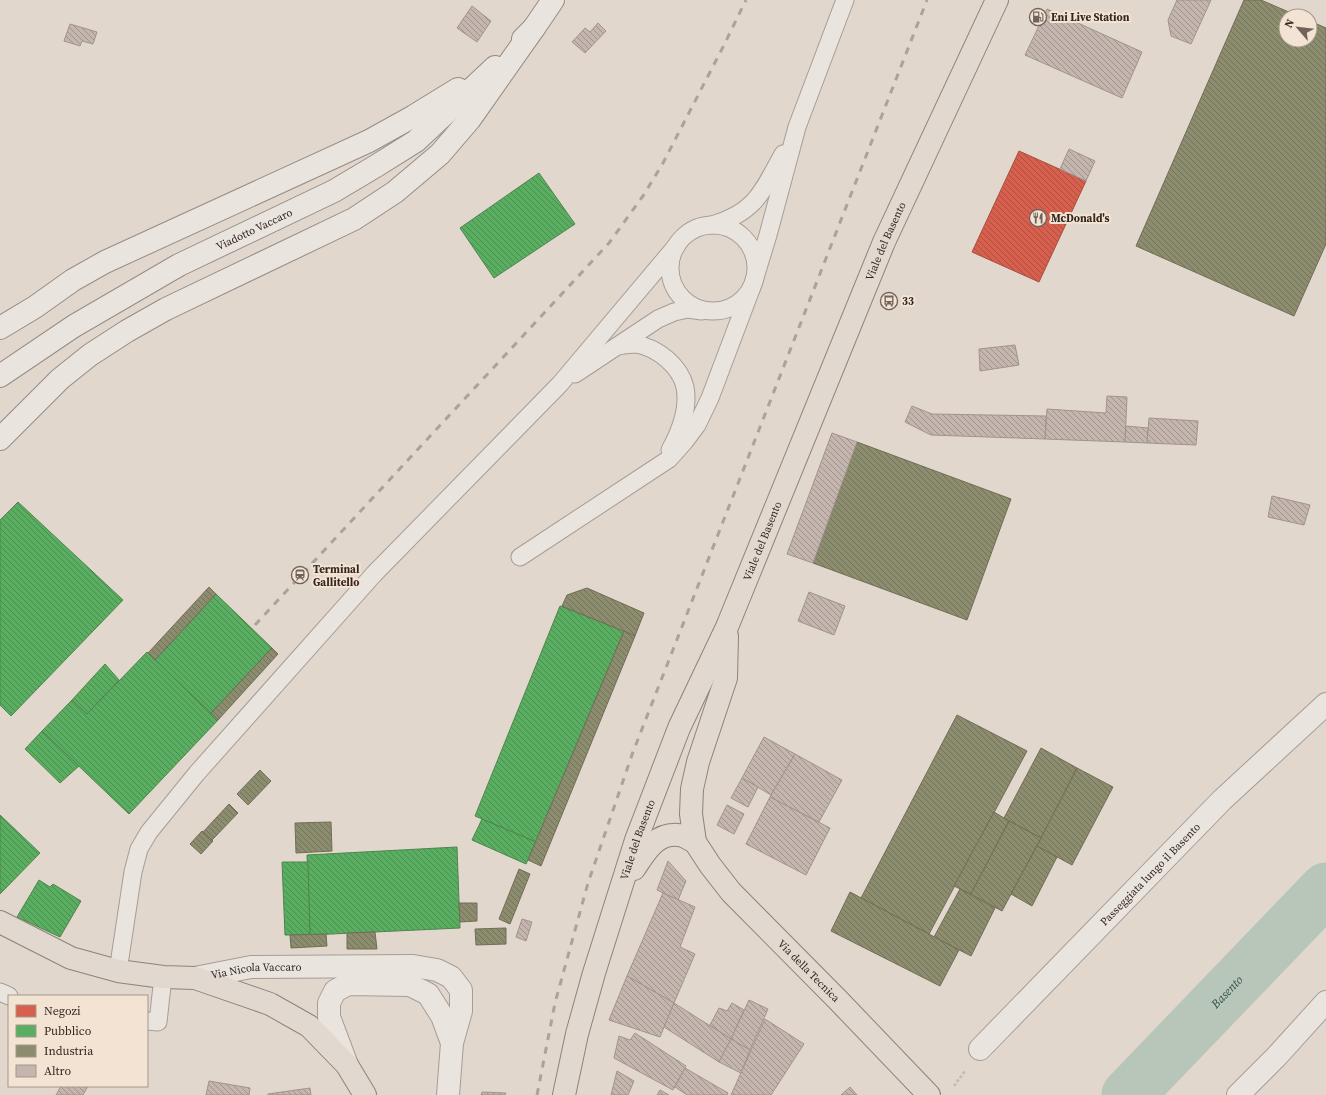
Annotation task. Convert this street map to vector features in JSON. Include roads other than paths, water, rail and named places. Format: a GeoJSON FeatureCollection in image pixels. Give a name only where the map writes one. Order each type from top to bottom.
{"type":"FeatureCollection","features":[{"type":"Feature","properties":{"kind":"main road"},"geometry":{"type":"LineString","coordinates":[[0,439],[60,379],[90,355],[127,331],[166,309],[354,219],[395,192],[440,154],[465,125],[553,0]]}},
{"type":"Feature","properties":{"kind":"main road","name":"Viale del Basento"},"geometry":{"type":"LineString","coordinates":[[564,1095],[579,1027],[594,973],[636,840],[680,728],[727,627],[884,242],[997,0]]}},
{"type":"Feature","properties":{"kind":"main road"},"geometry":{"type":"LineString","coordinates":[[0,328],[35,307],[73,280],[105,262],[368,141],[414,116],[497,66],[534,28]]}},
{"type":"Feature","properties":{"kind":"main road","name":"Viadotto Vaccaro"},"geometry":{"type":"LineString","coordinates":[[0,376],[74,326],[179,265],[334,191],[376,166],[416,141],[497,66]]}},
{"type":"Feature","properties":{"kind":"main road","name":"Via della Tecnica"},"geometry":{"type":"LineString","coordinates":[[727,627],[726,678],[698,762],[692,789],[691,814],[695,842],[710,865],[731,892],[929,1095]]}},
{"type":"Feature","properties":{"kind":"main road","name":"Passeggiata lungo il Basento"},"geometry":{"type":"LineString","coordinates":[[980,1049],[1222,800],[1326,704]]}},
{"type":"Feature","properties":{"kind":"main road"},"geometry":{"type":"LineString","coordinates":[[622,887],[650,845],[665,836],[679,835],[695,842]]}},
{"type":"Feature","properties":{"kind":"main road","name":"Via Nicola Vaccaro"},"geometry":{"type":"LineString","coordinates":[[0,922],[71,958],[118,971],[163,976],[195,978],[251,967],[413,966],[437,970],[451,977],[461,990],[461,1011],[452,1043]]}},
{"type":"Feature","properties":{"kind":"main road"},"geometry":{"type":"LineString","coordinates":[[195,978],[270,1004],[309,1026],[347,1064]]}},
{"type":"Feature","properties":{"kind":"main road"},"geometry":{"type":"LineString","coordinates":[[364,1095],[347,1064],[328,1017],[329,1003],[335,992],[348,984],[410,985],[428,994],[442,1016],[452,1043],[448,1095]]}},
{"type":"Feature","properties":{"kind":"main road"},"geometry":{"type":"LineString","coordinates":[[1238,1095],[1276,1057],[1326,1002]]}},
{"type":"Feature","properties":{"kind":"lane"},"geometry":{"type":"LineString","coordinates":[[520,557],[669,459],[697,425],[710,398],[753,284],[768,235],[797,127],[846,0]]}},
{"type":"Feature","properties":{"kind":"lane"},"geometry":{"type":"LineString","coordinates":[[118,971],[133,872],[139,849],[149,832],[197,773],[374,574],[560,384],[686,235],[698,228],[728,221],[754,203],[765,187],[797,127]]}},
{"type":"Feature","properties":{"kind":"lane"},"geometry":{"type":"LineString","coordinates":[[560,384],[658,319],[674,312],[688,309],[706,311],[721,310],[734,306],[745,296],[753,284],[756,270],[754,256],[748,243],[738,233],[726,227],[712,225]]}},
{"type":"Feature","properties":{"kind":"lane"},"geometry":{"type":"LineString","coordinates":[[677,245],[671,258],[670,272],[674,286],[682,298],[693,306],[706,311]]}},
{"type":"Feature","properties":{"kind":"lane"},"geometry":{"type":"LineString","coordinates":[[618,346],[635,344],[648,348],[663,356],[673,365],[684,387],[686,402],[683,419],[677,438],[669,453],[657,467],[645,476]]}},
{"type":"Feature","properties":{"kind":"lane"},"geometry":{"type":"LineString","coordinates":[[148,1021],[158,1022],[163,976]]}},
{"type":"Feature","properties":{"kind":"waterway","name":"Basento"},"geometry":{"type":"LineString","coordinates":[[1128,1095],[1326,889]]}},
{"type":"Feature","properties":{"kind":"railway"},"geometry":{"type":"LineString","coordinates":[[255,625],[609,243],[643,196],[663,163],[746,0]]}},
{"type":"Feature","properties":{"kind":"railway"},"geometry":{"type":"LineString","coordinates":[[537,1095],[555,1003],[588,883],[633,752],[927,0]]}},
{"type":"Feature","properties":{"kind":"place","name":"Eni Live Station"},"geometry":{"type":"Point","coordinates":[1038,17]}},
{"type":"Feature","properties":{"kind":"place","name":"McDonald's"},"geometry":{"type":"Point","coordinates":[1038,218]}},
{"type":"Feature","properties":{"kind":"place","name":"33"},"geometry":{"type":"Point","coordinates":[889,301]}},
{"type":"Feature","properties":{"kind":"place","name":"Terminal Gallitello"},"geometry":{"type":"Point","coordinates":[300,575]}}]}
